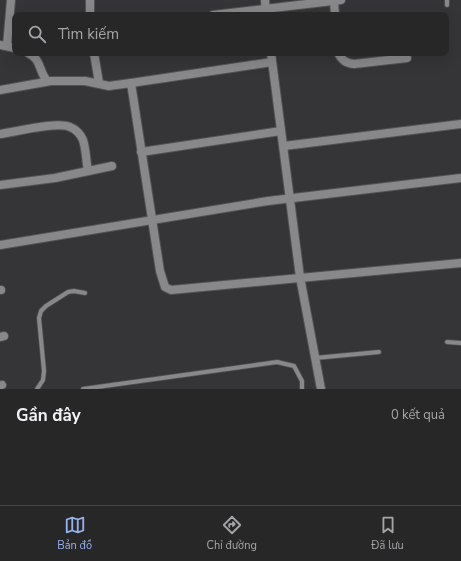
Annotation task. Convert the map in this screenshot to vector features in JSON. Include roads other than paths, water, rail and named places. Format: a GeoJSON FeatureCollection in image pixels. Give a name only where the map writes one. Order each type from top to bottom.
{"type":"FeatureCollection","features":[{"type":"Feature","properties":{"kind":"street"},"geometry":{"type":"LineString","coordinates":[[7,46],[11,0]]}},
{"type":"Feature","properties":{"kind":"street"},"geometry":{"type":"LineString","coordinates":[[90,0],[90,12]]}},
{"type":"Feature","properties":{"kind":"street"},"geometry":{"type":"LineString","coordinates":[[235,12],[338,0],[336,12]]}},
{"type":"Feature","properties":{"kind":"street"},"geometry":{"type":"LineString","coordinates":[[34,56],[39,62],[41,71],[48,81]]}},
{"type":"Feature","properties":{"kind":"street"},"geometry":{"type":"LineString","coordinates":[[94,56],[99,84]]}},
{"type":"Feature","properties":{"kind":"street"},"geometry":{"type":"LineString","coordinates":[[271,56],[300,277],[321,389]]}},
{"type":"Feature","properties":{"kind":"street"},"geometry":{"type":"LineString","coordinates":[[340,56],[342,60],[354,64],[407,58]]}},
{"type":"Feature","properties":{"kind":"street"},"geometry":{"type":"LineString","coordinates":[[0,90],[48,81],[85,81],[116,86],[272,62]]}},
{"type":"Feature","properties":{"kind":"street"},"geometry":{"type":"LineString","coordinates":[[131,83],[151,220],[165,287],[171,290],[461,263]]}},
{"type":"Feature","properties":{"kind":"street"},"geometry":{"type":"LineString","coordinates":[[284,146],[461,124]]}},
{"type":"Feature","properties":{"kind":"street"},"geometry":{"type":"LineString","coordinates":[[0,134],[51,126],[64,125],[70,127],[77,132],[83,140],[88,171]]}},
{"type":"Feature","properties":{"kind":"street"},"geometry":{"type":"LineString","coordinates":[[141,152],[281,131]]}},
{"type":"Feature","properties":{"kind":"street"},"geometry":{"type":"LineString","coordinates":[[0,185],[55,178],[112,166]]}},
{"type":"Feature","properties":{"kind":"street"},"geometry":{"type":"LineString","coordinates":[[0,245],[268,201],[461,178]]}},
{"type":"Feature","properties":{"kind":"lane"},"geometry":{"type":"LineString","coordinates":[[37,389],[43,380],[44,371],[39,318],[41,311],[68,292],[74,291],[85,293]]}},
{"type":"Feature","properties":{"kind":"lane"},"geometry":{"type":"LineString","coordinates":[[447,342],[461,342]]}},
{"type":"Feature","properties":{"kind":"lane"},"geometry":{"type":"LineString","coordinates":[[315,358],[379,352]]}},
{"type":"Feature","properties":{"kind":"lane"},"geometry":{"type":"LineString","coordinates":[[83,389],[277,362],[294,366],[302,381],[302,389]]}}]}
